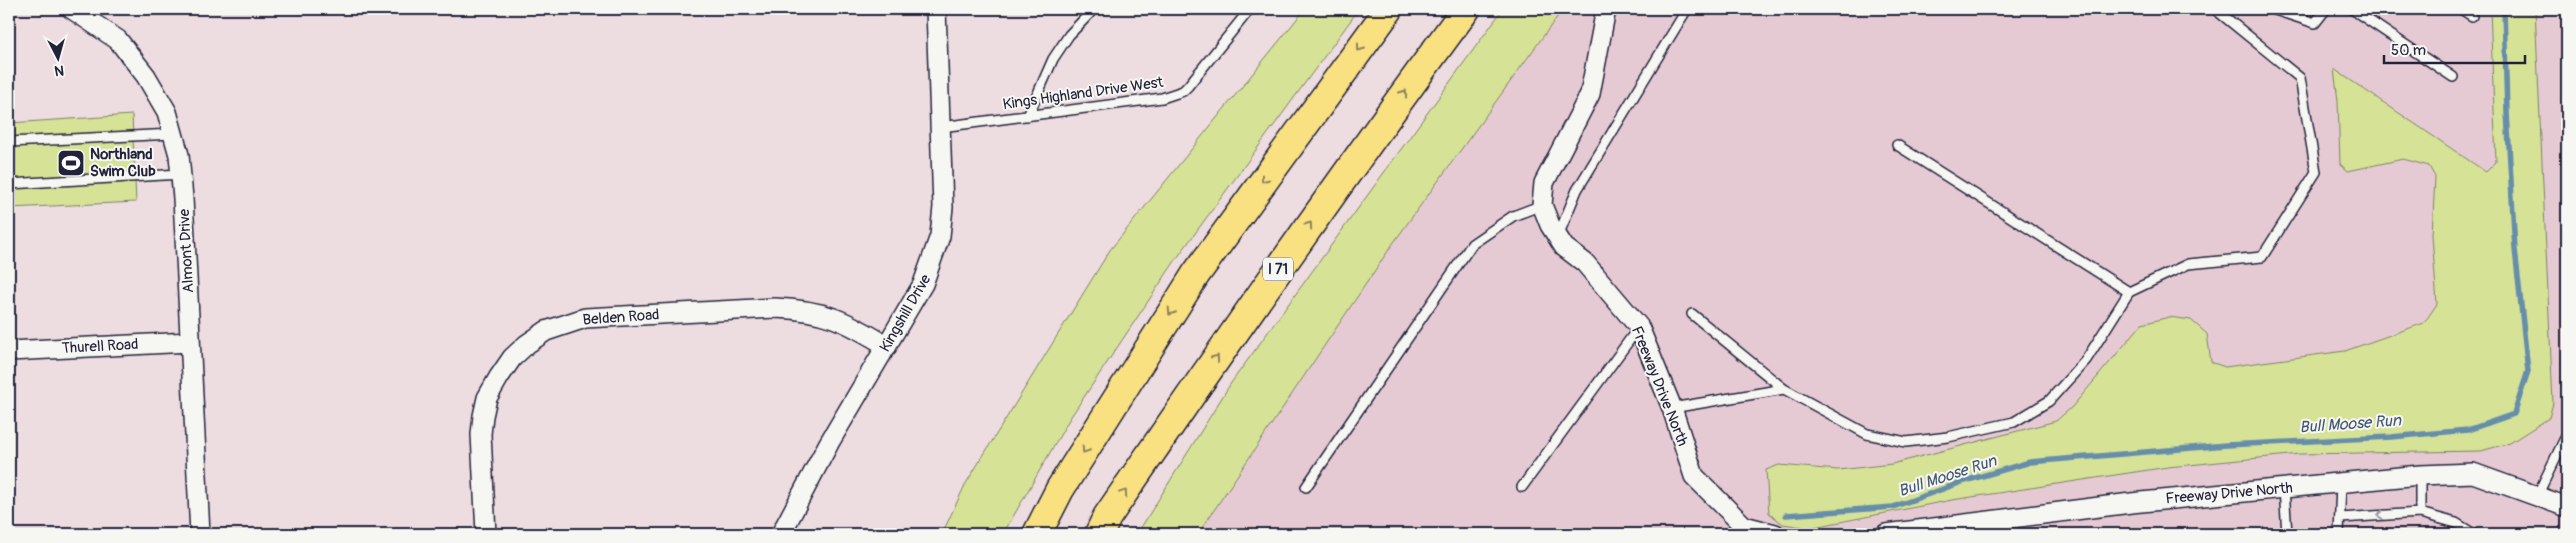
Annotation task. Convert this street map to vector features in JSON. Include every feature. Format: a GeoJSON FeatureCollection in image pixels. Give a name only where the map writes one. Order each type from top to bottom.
{"type":"FeatureCollection","features":[{"type":"Feature","properties":{"kind":"highway"},"geometry":{"type":"LineString","coordinates":[[1036,534],[1060,489],[1196,274],[1389,9]]}},
{"type":"Feature","properties":{"kind":"highway","name":"I 71"},"geometry":{"type":"LineString","coordinates":[[1099,534],[1107,518],[1332,192],[1466,9]]}},
{"type":"Feature","properties":{"kind":"street","name":"Almont Drive"},"geometry":{"type":"LineString","coordinates":[[72,9],[118,40],[146,76],[167,112],[173,134],[181,174],[200,534]]}},
{"type":"Feature","properties":{"kind":"street","name":"Kingshill Drive"},"geometry":{"type":"LineString","coordinates":[[781,534],[829,443],[923,284],[940,236],[944,183],[936,9]]}},
{"type":"Feature","properties":{"kind":"street"},"geometry":{"type":"LineString","coordinates":[[1553,231],[1542,205],[1544,183],[1590,94],[1606,9]]}},
{"type":"Feature","properties":{"kind":"street","name":"Freeway Drive North"},"geometry":{"type":"LineString","coordinates":[[1553,231],[1564,247],[1585,263],[1639,327],[1672,408],[1694,476],[1741,530],[1775,534]]}},
{"type":"Feature","properties":{"kind":"street","name":"Belden Road"},"geometry":{"type":"LineString","coordinates":[[486,534],[481,434],[487,398],[512,358],[527,344],[546,331],[585,318],[775,308],[804,309],[840,320],[886,346]]}},
{"type":"Feature","properties":{"kind":"street","name":"Thurell Road"},"geometry":{"type":"LineString","coordinates":[[9,351],[190,342]]}},
{"type":"Feature","properties":{"kind":"street","name":"Freeway Drive North"},"geometry":{"type":"LineString","coordinates":[[1886,534],[2131,503],[2420,475],[2473,473],[2567,507]]}},
{"type":"Feature","properties":{"kind":"lane"},"geometry":{"type":"LineString","coordinates":[[1028,116],[1053,59],[1069,35],[1094,9]]}},
{"type":"Feature","properties":{"kind":"lane","name":"Kings Highland Drive West"},"geometry":{"type":"LineString","coordinates":[[941,126],[1162,98],[1183,91],[1250,9]]}},
{"type":"Feature","properties":{"kind":"lane"},"geometry":{"type":"LineString","coordinates":[[1553,231],[1687,9]]}},
{"type":"Feature","properties":{"kind":"lane"},"geometry":{"type":"LineString","coordinates":[[1692,314],[1784,389],[1867,434],[1906,442],[1948,437],[2014,422],[2049,401],[2086,360],[2129,292],[2188,264],[2262,257],[2316,172],[2300,78],[2216,9]]}},
{"type":"Feature","properties":{"kind":"lane"},"geometry":{"type":"LineString","coordinates":[[2272,9],[2315,23],[2326,9]]}},
{"type":"Feature","properties":{"kind":"lane"},"geometry":{"type":"LineString","coordinates":[[2352,9],[2453,77]]}},
{"type":"Feature","properties":{"kind":"lane"},"geometry":{"type":"LineString","coordinates":[[2461,9],[2472,16]]}},
{"type":"Feature","properties":{"kind":"lane"},"geometry":{"type":"LineString","coordinates":[[9,142],[173,134]]}},
{"type":"Feature","properties":{"kind":"lane"},"geometry":{"type":"LineString","coordinates":[[1896,146],[2129,292]]}},
{"type":"Feature","properties":{"kind":"lane"},"geometry":{"type":"LineString","coordinates":[[9,184],[181,174]]}},
{"type":"Feature","properties":{"kind":"lane"},"geometry":{"type":"LineString","coordinates":[[1306,487],[1472,244],[1513,216],[1542,205]]}},
{"type":"Feature","properties":{"kind":"lane"},"geometry":{"type":"LineString","coordinates":[[1522,487],[1639,327]]}},
{"type":"Feature","properties":{"kind":"lane"},"geometry":{"type":"LineString","coordinates":[[1672,408],[1784,389]]}},
{"type":"Feature","properties":{"kind":"lane"},"geometry":{"type":"LineString","coordinates":[[2536,496],[2567,434]]}},
{"type":"Feature","properties":{"kind":"lane"},"geometry":{"type":"LineString","coordinates":[[2420,475],[2420,513]]}},
{"type":"Feature","properties":{"kind":"lane"},"geometry":{"type":"LineString","coordinates":[[2339,534],[2341,483]]}},
{"type":"Feature","properties":{"kind":"lane"},"geometry":{"type":"LineString","coordinates":[[2284,488],[2286,534]]}},
{"type":"Feature","properties":{"kind":"lane"},"geometry":{"type":"LineString","coordinates":[[2340,518],[2420,513],[2456,522],[2474,534]]}},
{"type":"Feature","properties":{"kind":"shaded area"},"geometry":{"type":"Polygon","coordinates":[[[1563,9],[2490,9],[2496,163],[2486,172],[2334,70],[2349,171],[2403,159],[2429,166],[2435,177],[2432,235],[2437,304],[2424,323],[2345,351],[2225,367],[2211,362],[2207,334],[2072,407],[2056,421],[1892,464],[1838,470],[1778,465],[1809,528],[1952,500],[2168,467],[2300,454],[2553,403],[2535,9],[2567,9],[2567,534],[1198,534],[1394,242],[1563,9]]]}},
{"type":"Feature","properties":{"kind":"green space"},"geometry":{"type":"Polygon","coordinates":[[[1305,9],[1359,9],[1177,258],[1070,418],[1003,534],[942,534],[965,485],[1110,250],[1305,9]]]}},
{"type":"Feature","properties":{"kind":"green space"},"geometry":{"type":"Polygon","coordinates":[[[1503,9],[1563,9],[1394,242],[1198,534],[1137,534],[1231,383],[1503,9]]]}},
{"type":"Feature","properties":{"kind":"green space"},"geometry":{"type":"Polygon","coordinates":[[[2490,9],[2535,9],[2553,403],[2549,418],[2510,443],[2481,451],[2300,454],[2168,467],[1952,500],[1809,528],[1783,524],[1769,513],[1766,470],[1779,465],[1838,470],[1892,464],[2056,421],[2072,407],[2142,324],[2169,317],[2191,320],[2207,334],[2211,362],[2225,367],[2345,351],[2424,323],[2437,304],[2432,235],[2435,177],[2429,166],[2403,159],[2348,171],[2340,164],[2338,101],[2334,69],[2486,172],[2496,162],[2490,9]]]}},
{"type":"Feature","properties":{"kind":"green space","name":"Northland Swim Club"},"geometry":{"type":"Polygon","coordinates":[[[132,115],[136,202],[9,208],[9,123],[132,115]]]}},
{"type":"Feature","properties":{"kind":"waterway","name":"Bull Moose Run"},"geometry":{"type":"LineString","coordinates":[[1786,515],[1893,507],[1965,481],[2030,462],[2226,445],[2391,437],[2468,430],[2514,414],[2528,371],[2515,249],[2507,112],[2504,9]]}},
{"type":"Feature","properties":{"kind":"place","name":"Northland Swim Club"},"geometry":{"type":"Point","coordinates":[71,163]}}]}
